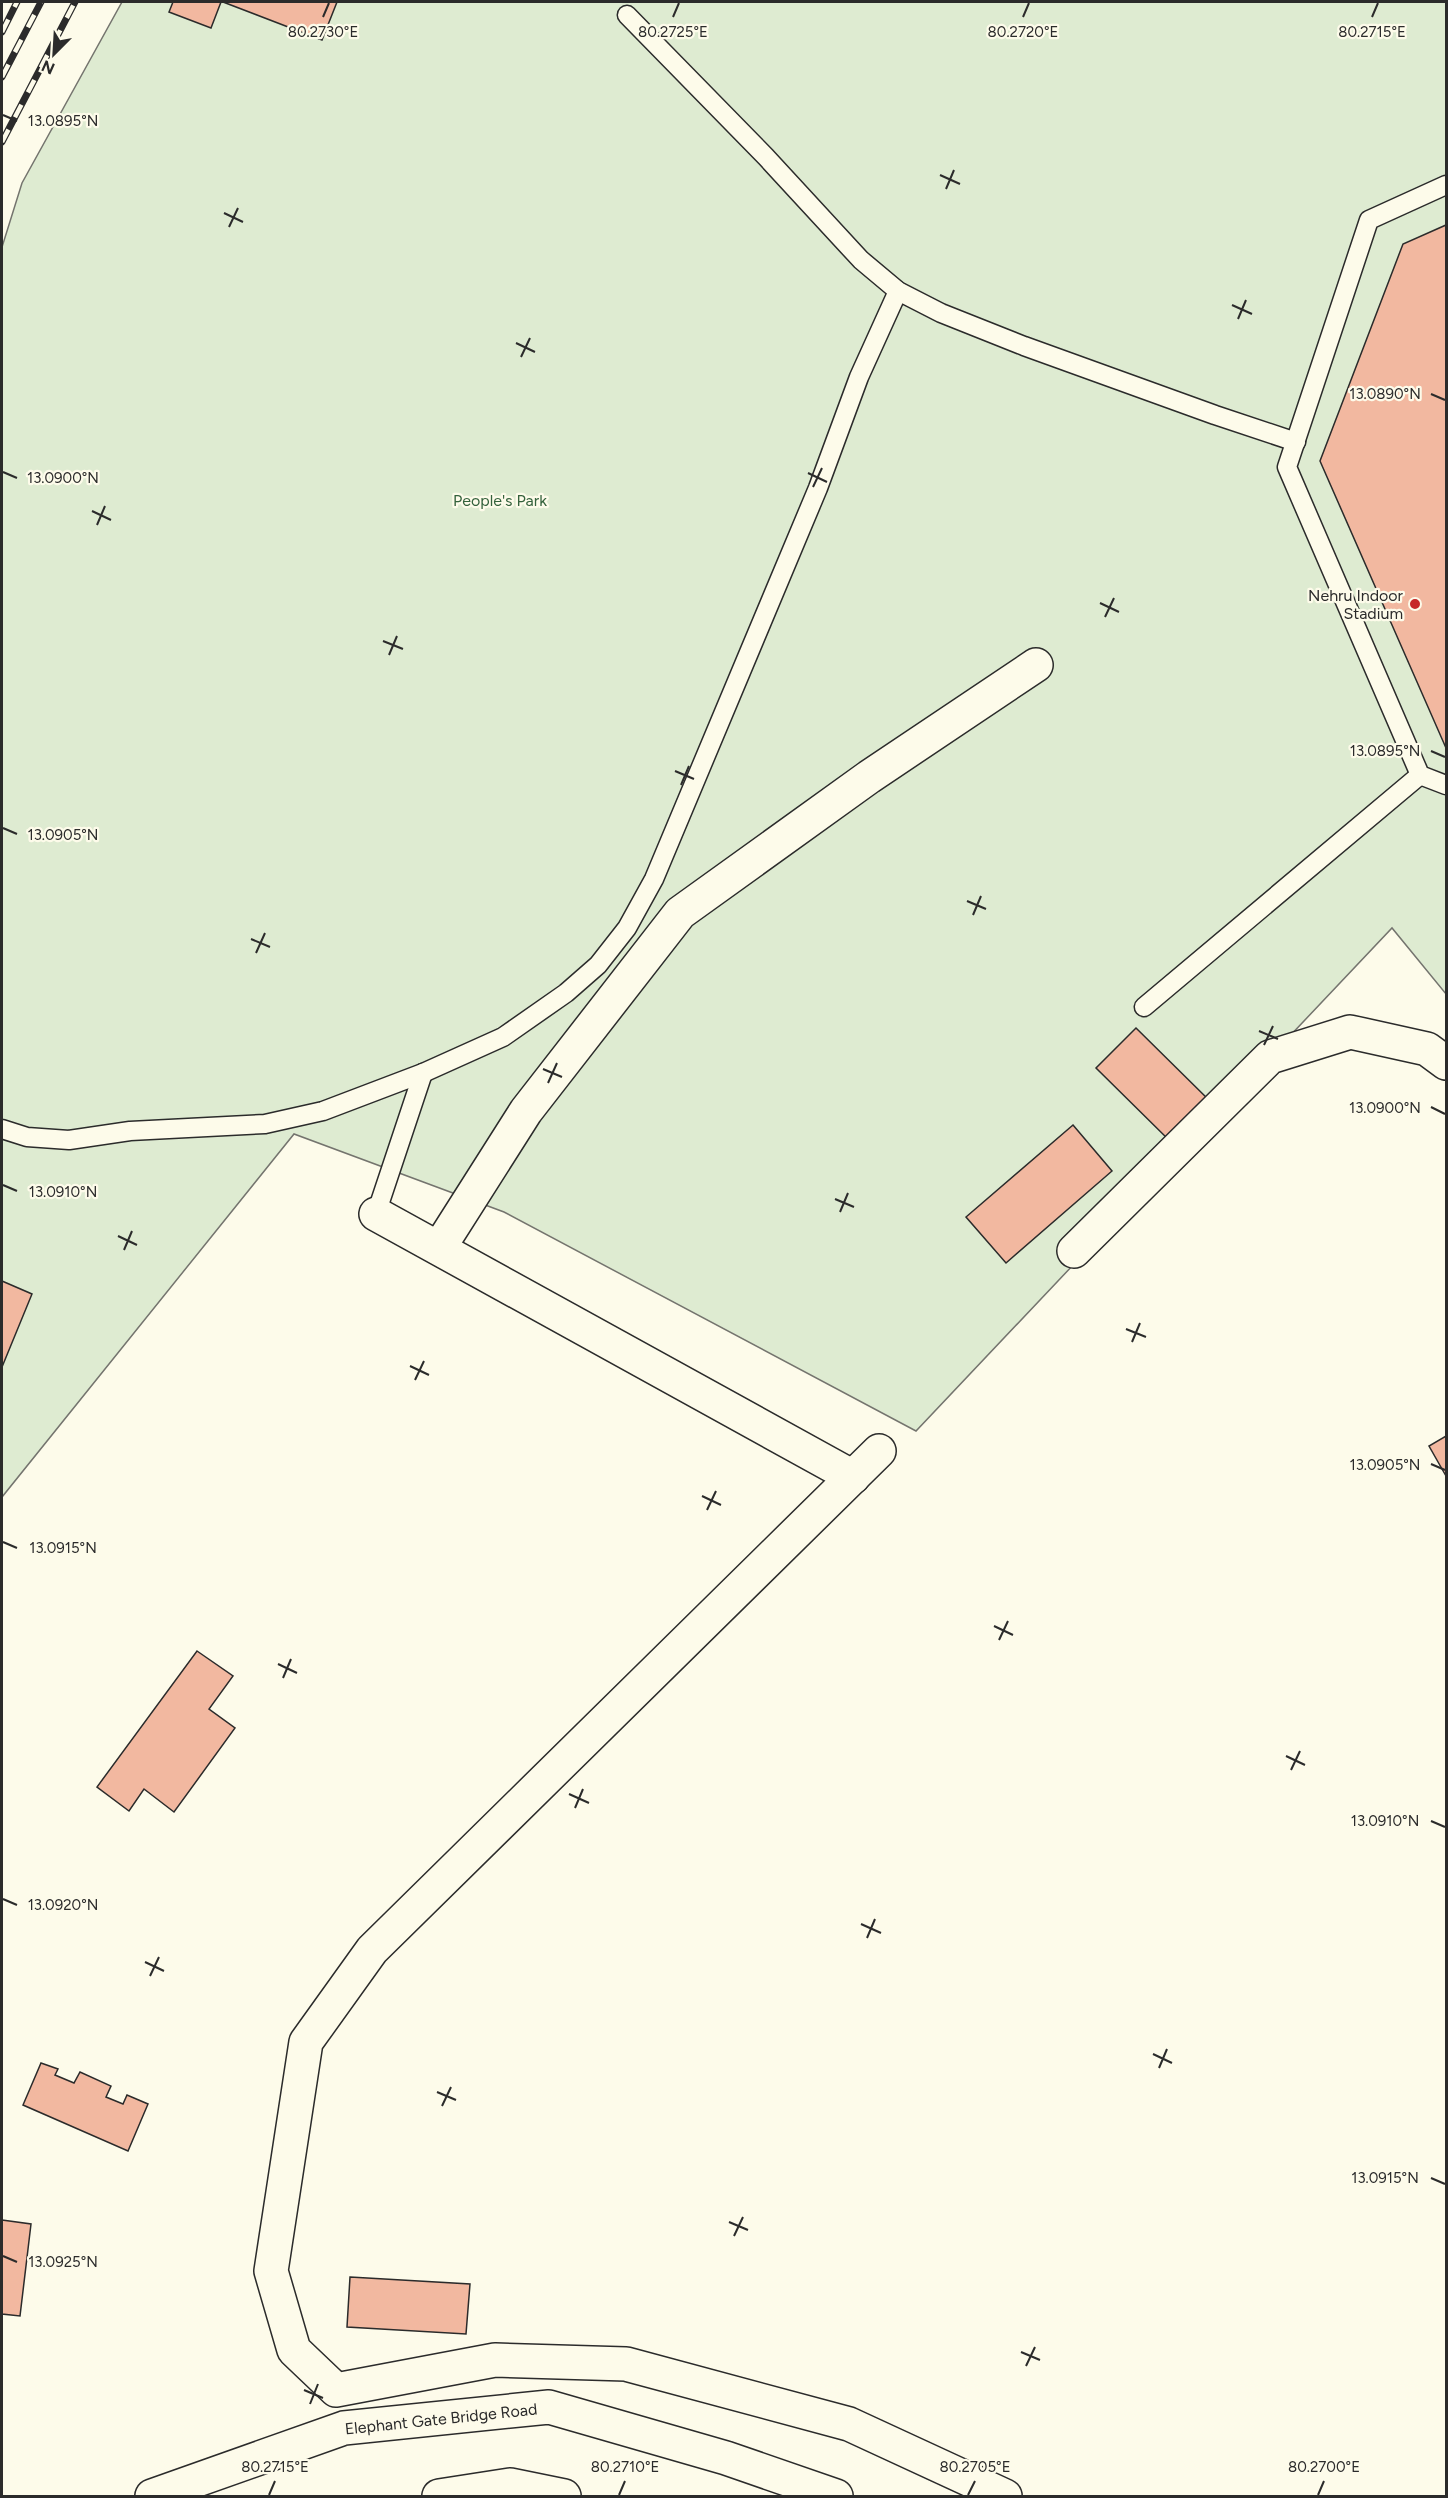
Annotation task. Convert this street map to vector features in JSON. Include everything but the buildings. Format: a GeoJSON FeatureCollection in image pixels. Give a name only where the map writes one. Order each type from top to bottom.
{"type":"FeatureCollection","features":[{"type":"Feature","properties":{"kind":"street"},"geometry":{"type":"LineString","coordinates":[[439,1248],[526,1111],[680,913],[869,777],[1036,665]]}},
{"type":"Feature","properties":{"kind":"street"},"geometry":{"type":"LineString","coordinates":[[1074,1251],[1270,1057],[1350,1032],[1427,1049],[1446,1063]]}},
{"type":"Feature","properties":{"kind":"street"},"geometry":{"type":"LineString","coordinates":[[376,1214],[853,1477]]}},
{"type":"Feature","properties":{"kind":"street"},"geometry":{"type":"LineString","coordinates":[[879,1450],[372,1950],[306,2042],[271,2271],[294,2350],[336,2390],[495,2360],[626,2364],[849,2424],[1005,2496]]}},
{"type":"Feature","properties":{"kind":"street","name":"Elephant Gate Bridge Road"},"geometry":{"type":"LineString","coordinates":[[152,2496],[344,2428],[549,2407],[726,2458],[836,2496]]}},
{"type":"Feature","properties":{"kind":"street"},"geometry":{"type":"LineString","coordinates":[[439,2496],[510,2485],[564,2496]]}},
{"type":"Feature","properties":{"kind":"lane"},"geometry":{"type":"LineString","coordinates":[[627,15],[766,157],[861,260],[898,291],[941,313],[1014,342],[1296,442]]}},
{"type":"Feature","properties":{"kind":"lane"},"geometry":{"type":"LineString","coordinates":[[1446,185],[1369,220],[1287,467],[1420,775],[1446,785]]}},
{"type":"Feature","properties":{"kind":"lane"},"geometry":{"type":"LineString","coordinates":[[2,1129],[27,1137],[54,1141],[130,1131],[264,1124],[323,1111],[423,1072],[503,1037],[566,993],[598,965],[627,928],[654,879],[818,488],[859,377],[898,291]]}},
{"type":"Feature","properties":{"kind":"lane"},"geometry":{"type":"LineString","coordinates":[[1144,1006],[1420,775]]}},
{"type":"Feature","properties":{"kind":"lane"},"geometry":{"type":"LineString","coordinates":[[376,1214],[423,1072]]}},
{"type":"Feature","properties":{"kind":"green space","name":"People's Park"},"geometry":{"type":"Polygon","coordinates":[[[122,2],[1446,2],[1446,994],[1392,928],[916,1431],[504,1212],[294,1134],[2,1497],[2,247],[22,183],[122,2]]]}},
{"type":"Feature","properties":{"kind":"railway"},"geometry":{"type":"LineString","coordinates":[[2,32],[17,2]]}},
{"type":"Feature","properties":{"kind":"railway"},"geometry":{"type":"LineString","coordinates":[[2,77],[41,2]]}},
{"type":"Feature","properties":{"kind":"railway"},"geometry":{"type":"LineString","coordinates":[[2,142],[75,2]]}},
{"type":"Feature","properties":{"kind":"place","name":"Nehru Indoor Stadium"},"geometry":{"type":"Point","coordinates":[1415,604]}}]}
